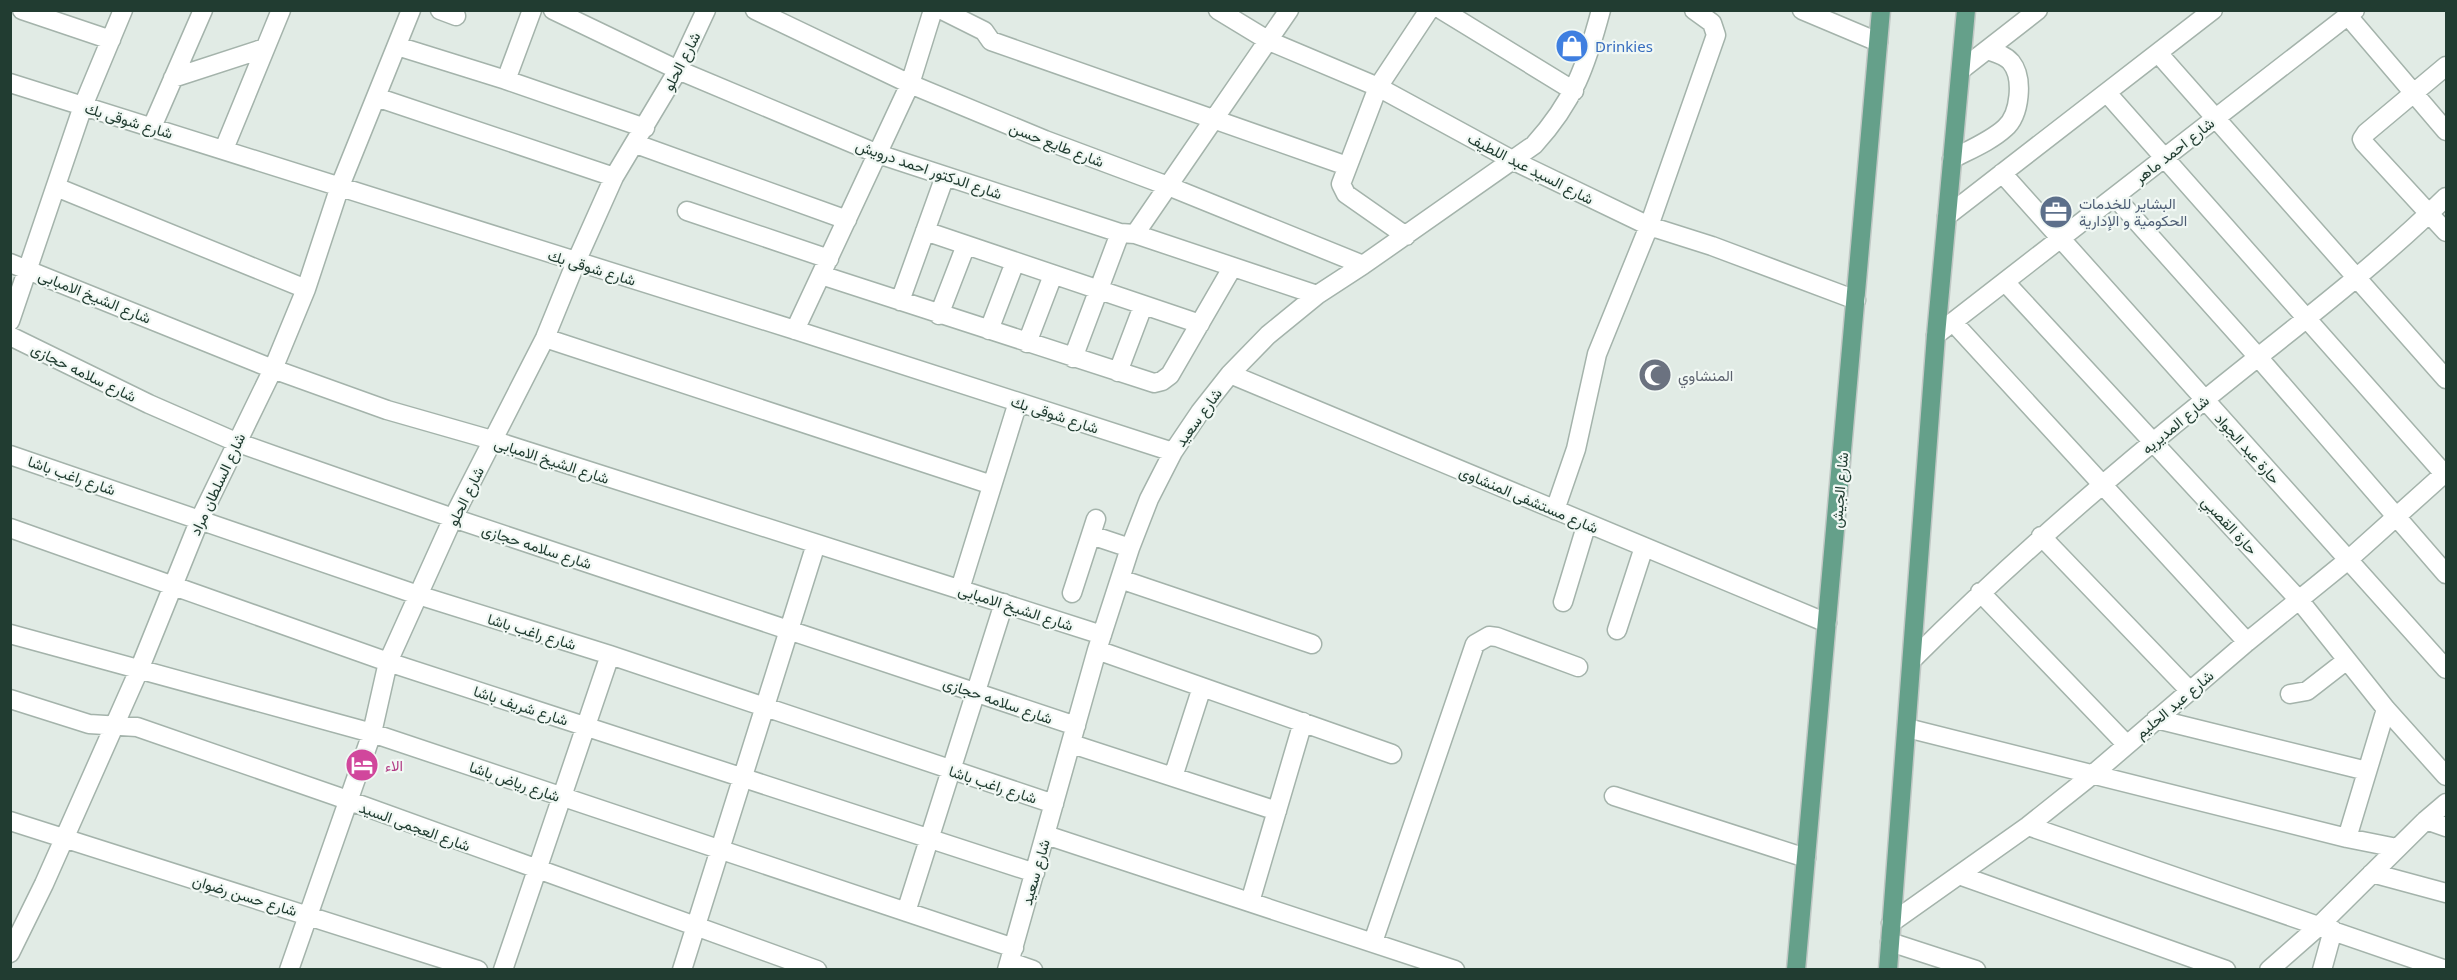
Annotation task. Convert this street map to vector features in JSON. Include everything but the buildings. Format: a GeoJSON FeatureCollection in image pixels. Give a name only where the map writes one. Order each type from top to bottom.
{"type":"FeatureCollection","features":[{"type":"Feature","properties":{"kind":"main road","name":"شارع الجيش"},"geometry":{"type":"LineString","coordinates":[[1796,969],[1881,10]]}},
{"type":"Feature","properties":{"kind":"main road"},"geometry":{"type":"LineString","coordinates":[[1888,969],[1936,335],[1966,10]]}},
{"type":"Feature","properties":{"kind":"street"},"geometry":{"type":"LineString","coordinates":[[22,10],[111,40]]}},
{"type":"Feature","properties":{"kind":"street"},"geometry":{"type":"LineString","coordinates":[[10,321],[83,106],[123,10]]}},
{"type":"Feature","properties":{"kind":"street"},"geometry":{"type":"LineString","coordinates":[[152,127],[203,10]]}},
{"type":"Feature","properties":{"kind":"street"},"geometry":{"type":"LineString","coordinates":[[224,149],[281,10]]}},
{"type":"Feature","properties":{"kind":"street","name":"شارع السلطان مراد"},"geometry":{"type":"LineString","coordinates":[[10,952],[115,726],[200,519],[273,369],[306,289],[340,186],[411,10]]}},
{"type":"Feature","properties":{"kind":"street"},"geometry":{"type":"LineString","coordinates":[[506,80],[532,10]]}},
{"type":"Feature","properties":{"kind":"street","name":"شارع الدكتور احمد درويش"},"geometry":{"type":"LineString","coordinates":[[553,10],[678,70],[878,154],[1317,295]]}},
{"type":"Feature","properties":{"kind":"street","name":"شارع الحلو"},"geometry":{"type":"LineString","coordinates":[[289,969],[372,733],[388,662],[453,518],[545,339],[614,177],[636,144],[678,70],[706,10]]}},
{"type":"Feature","properties":{"kind":"street","name":"شارع طايع حسن"},"geometry":{"type":"LineString","coordinates":[[755,10],[910,84],[1045,140],[1168,186],[1363,265]]}},
{"type":"Feature","properties":{"kind":"street"},"geometry":{"type":"LineString","coordinates":[[795,330],[910,84],[933,10]]}},
{"type":"Feature","properties":{"kind":"street"},"geometry":{"type":"LineString","coordinates":[[942,10],[984,31],[991,41],[1347,166]]}},
{"type":"Feature","properties":{"kind":"street","name":"شارع السيد عبد اللطيف"},"geometry":{"type":"LineString","coordinates":[[1218,10],[1269,41],[1378,87],[1514,161],[1650,226],[1712,246],[1856,300]]}},
{"type":"Feature","properties":{"kind":"street"},"geometry":{"type":"LineString","coordinates":[[1073,358],[1098,290],[1128,233],[1168,186],[1289,10]]}},
{"type":"Feature","properties":{"kind":"street"},"geometry":{"type":"LineString","coordinates":[[1406,236],[1343,192],[1341,184],[1378,87],[1429,10]]}},
{"type":"Feature","properties":{"kind":"street"},"geometry":{"type":"LineString","coordinates":[[1442,10],[1574,91]]}},
{"type":"Feature","properties":{"kind":"street","name":"شارع سعيد"},"geometry":{"type":"LineString","coordinates":[[1010,960],[1120,579],[1149,499],[1173,452],[1200,412],[1230,374],[1268,335],[1317,295],[1406,236],[1534,145],[1553,125],[1574,91],[1589,56],[1601,10]]}},
{"type":"Feature","properties":{"kind":"street"},"geometry":{"type":"LineString","coordinates":[[1555,510],[1576,449],[1597,354],[1650,226],[1716,34],[1712,23],[1694,10]]}},
{"type":"Feature","properties":{"kind":"street"},"geometry":{"type":"LineString","coordinates":[[1802,10],[1878,42]]}},
{"type":"Feature","properties":{"kind":"street"},"geometry":{"type":"LineString","coordinates":[[1961,70],[2038,10]]}},
{"type":"Feature","properties":{"kind":"street"},"geometry":{"type":"LineString","coordinates":[[1947,216],[2213,10]]}},
{"type":"Feature","properties":{"kind":"street"},"geometry":{"type":"LineString","coordinates":[[2352,13],[2446,131]]}},
{"type":"Feature","properties":{"kind":"street","name":"شارع احمد ماهر"},"geometry":{"type":"LineString","coordinates":[[1936,335],[2352,13]]}},
{"type":"Feature","properties":{"kind":"street"},"geometry":{"type":"LineString","coordinates":[[397,46],[506,80],[645,128]]}},
{"type":"Feature","properties":{"kind":"street"},"geometry":{"type":"LineString","coordinates":[[173,78],[265,48]]}},
{"type":"Feature","properties":{"kind":"street"},"geometry":{"type":"LineString","coordinates":[[1952,159],[1998,134],[2013,117],[2019,80],[2016,70],[2004,56],[1987,50]]}},
{"type":"Feature","properties":{"kind":"street"},"geometry":{"type":"LineString","coordinates":[[2158,53],[2446,378]]}},
{"type":"Feature","properties":{"kind":"street"},"geometry":{"type":"LineString","coordinates":[[2446,66],[2364,134],[2364,143],[2446,232]]}},
{"type":"Feature","properties":{"kind":"street","name":"شارع شوقى بك"},"geometry":{"type":"LineString","coordinates":[[10,83],[795,330],[1173,452]]}},
{"type":"Feature","properties":{"kind":"street"},"geometry":{"type":"LineString","coordinates":[[2107,93],[2446,474]]}},
{"type":"Feature","properties":{"kind":"street"},"geometry":{"type":"LineString","coordinates":[[376,97],[614,177]]}},
{"type":"Feature","properties":{"kind":"street"},"geometry":{"type":"LineString","coordinates":[[636,144],[847,220]]}},
{"type":"Feature","properties":{"kind":"street","name":"حارة عبد الجواد"},"geometry":{"type":"LineString","coordinates":[[2002,173],[2446,669]]}},
{"type":"Feature","properties":{"kind":"street"},"geometry":{"type":"LineString","coordinates":[[900,301],[945,176]]}},
{"type":"Feature","properties":{"kind":"street"},"geometry":{"type":"LineString","coordinates":[[56,187],[306,289]]}},
{"type":"Feature","properties":{"kind":"street"},"geometry":{"type":"LineString","coordinates":[[2115,197],[2258,357],[2446,574]]}},
{"type":"Feature","properties":{"kind":"street","name":"شارع المديريه"},"geometry":{"type":"LineString","coordinates":[[1912,660],[1980,592],[2041,536],[2356,277],[2446,197]]}},
{"type":"Feature","properties":{"kind":"street"},"geometry":{"type":"LineString","coordinates":[[687,211],[825,267],[900,301],[1154,382],[1162,381],[1170,375],[1232,268]]}},
{"type":"Feature","properties":{"kind":"street"},"geometry":{"type":"LineString","coordinates":[[925,231],[1200,324]]}},
{"type":"Feature","properties":{"kind":"street"},"geometry":{"type":"LineString","coordinates":[[939,315],[966,245]]}},
{"type":"Feature","properties":{"kind":"street"},"geometry":{"type":"LineString","coordinates":[[989,330],[1015,262]]}},
{"type":"Feature","properties":{"kind":"street","name":"شارع الشيخ الامبابى"},"geometry":{"type":"LineString","coordinates":[[10,263],[273,369],[387,410],[492,440],[1004,603],[1202,687],[1392,754]]}},
{"type":"Feature","properties":{"kind":"street"},"geometry":{"type":"LineString","coordinates":[[1027,343],[1053,274]]}},
{"type":"Feature","properties":{"kind":"street","name":"حارة القصبي"},"geometry":{"type":"LineString","coordinates":[[2005,282],[2300,601],[2386,709],[2446,776]]}},
{"type":"Feature","properties":{"kind":"street"},"geometry":{"type":"LineString","coordinates":[[1118,372],[1143,306]]}},
{"type":"Feature","properties":{"kind":"street"},"geometry":{"type":"LineString","coordinates":[[1953,322],[2247,642]]}},
{"type":"Feature","properties":{"kind":"street","name":"شارع سلامه حجازى"},"geometry":{"type":"LineString","coordinates":[[10,336],[150,404],[236,442],[453,518],[975,692],[1173,777],[1277,811]]}},
{"type":"Feature","properties":{"kind":"street"},"geometry":{"type":"LineString","coordinates":[[545,339],[992,485]]}},
{"type":"Feature","properties":{"kind":"street","name":"شارع مستشفى المنشاوى"},"geometry":{"type":"LineString","coordinates":[[1230,374],[1827,623]]}},
{"type":"Feature","properties":{"kind":"street"},"geometry":{"type":"LineString","coordinates":[[960,589],[1018,402]]}},
{"type":"Feature","properties":{"kind":"street","name":"شارع راغب باشا"},"geometry":{"type":"LineString","coordinates":[[10,455],[418,595],[610,655],[1054,804]]}},
{"type":"Feature","properties":{"kind":"street","name":"شارع عبد الحليم"},"geometry":{"type":"LineString","coordinates":[[1891,923],[2028,826],[2092,775],[2247,642],[2300,601],[2446,474]]}},
{"type":"Feature","properties":{"kind":"street"},"geometry":{"type":"LineString","coordinates":[[1563,602],[1587,523]]}},
{"type":"Feature","properties":{"kind":"street"},"geometry":{"type":"LineString","coordinates":[[1072,593],[1093,527],[1130,548]]}},
{"type":"Feature","properties":{"kind":"street","name":"شارع شريف باشا"},"geometry":{"type":"LineString","coordinates":[[10,528],[388,662],[1035,873]]}},
{"type":"Feature","properties":{"kind":"street"},"geometry":{"type":"LineString","coordinates":[[2041,536],[2190,691]]}},
{"type":"Feature","properties":{"kind":"street"},"geometry":{"type":"LineString","coordinates":[[682,969],[816,543]]}},
{"type":"Feature","properties":{"kind":"street"},"geometry":{"type":"LineString","coordinates":[[1617,630],[1644,546]]}},
{"type":"Feature","properties":{"kind":"street"},"geometry":{"type":"LineString","coordinates":[[1120,579],[1312,644]]}},
{"type":"Feature","properties":{"kind":"street"},"geometry":{"type":"LineString","coordinates":[[1980,592],[2127,745]]}},
{"type":"Feature","properties":{"kind":"street"},"geometry":{"type":"LineString","coordinates":[[906,912],[1004,603]]}},
{"type":"Feature","properties":{"kind":"street","name":"شارع رياض باشا"},"geometry":{"type":"LineString","coordinates":[[10,634],[372,733],[906,912],[1033,969]]}},
{"type":"Feature","properties":{"kind":"street"},"geometry":{"type":"LineString","coordinates":[[1373,942],[1475,644],[1489,636],[1497,637],[1578,667]]}},
{"type":"Feature","properties":{"kind":"street"},"geometry":{"type":"LineString","coordinates":[[503,969],[610,655]]}},
{"type":"Feature","properties":{"kind":"street"},"geometry":{"type":"LineString","coordinates":[[2290,694],[2307,691],[2347,660]]}},
{"type":"Feature","properties":{"kind":"street"},"geometry":{"type":"LineString","coordinates":[[1173,777],[1202,687]]}},
{"type":"Feature","properties":{"kind":"street","name":"شارع العجمى السيد"},"geometry":{"type":"LineString","coordinates":[[10,699],[88,724],[137,727],[817,969]]}},
{"type":"Feature","properties":{"kind":"street"},"geometry":{"type":"LineString","coordinates":[[2347,838],[2386,709]]}},
{"type":"Feature","properties":{"kind":"street"},"geometry":{"type":"LineString","coordinates":[[2156,719],[2367,771]]}},
{"type":"Feature","properties":{"kind":"street"},"geometry":{"type":"LineString","coordinates":[[1250,902],[1303,722]]}},
{"type":"Feature","properties":{"kind":"street"},"geometry":{"type":"LineString","coordinates":[[1907,728],[2347,838],[2397,848]]}},
{"type":"Feature","properties":{"kind":"street"},"geometry":{"type":"LineString","coordinates":[[1614,796],[1806,858]]}},
{"type":"Feature","properties":{"kind":"street"},"geometry":{"type":"LineString","coordinates":[[2269,969],[2326,928],[2372,873],[2446,803]]}},
{"type":"Feature","properties":{"kind":"street"},"geometry":{"type":"LineString","coordinates":[[2426,820],[2446,826]]}},
{"type":"Feature","properties":{"kind":"street","name":"شارع حسن رضوان"},"geometry":{"type":"LineString","coordinates":[[10,821],[478,969]]}},
{"type":"Feature","properties":{"kind":"street"},"geometry":{"type":"LineString","coordinates":[[2028,826],[2446,969]]}},
{"type":"Feature","properties":{"kind":"street"},"geometry":{"type":"LineString","coordinates":[[1046,834],[1373,942],[1427,965],[1455,969]]}},
{"type":"Feature","properties":{"kind":"street"},"geometry":{"type":"LineString","coordinates":[[2372,873],[2446,893]]}},
{"type":"Feature","properties":{"kind":"street"},"geometry":{"type":"LineString","coordinates":[[1959,875],[2226,969]]}},
{"type":"Feature","properties":{"kind":"street"},"geometry":{"type":"LineString","coordinates":[[2322,969],[2326,928]]}},
{"type":"Feature","properties":{"kind":"street"},"geometry":{"type":"LineString","coordinates":[[1890,942],[1976,969]]}},
{"type":"Feature","properties":{"kind":"place","name":"Drinkies"},"geometry":{"type":"Point","coordinates":[1572,46]}},
{"type":"Feature","properties":{"kind":"place","name":"البشاير للخدمات الحكومية و الإدارية"},"geometry":{"type":"Point","coordinates":[2056,212]}},
{"type":"Feature","properties":{"kind":"place","name":"المنشاوي"},"geometry":{"type":"Point","coordinates":[1655,375]}},
{"type":"Feature","properties":{"kind":"place","name":"الاء"},"geometry":{"type":"Point","coordinates":[362,765]}}]}
